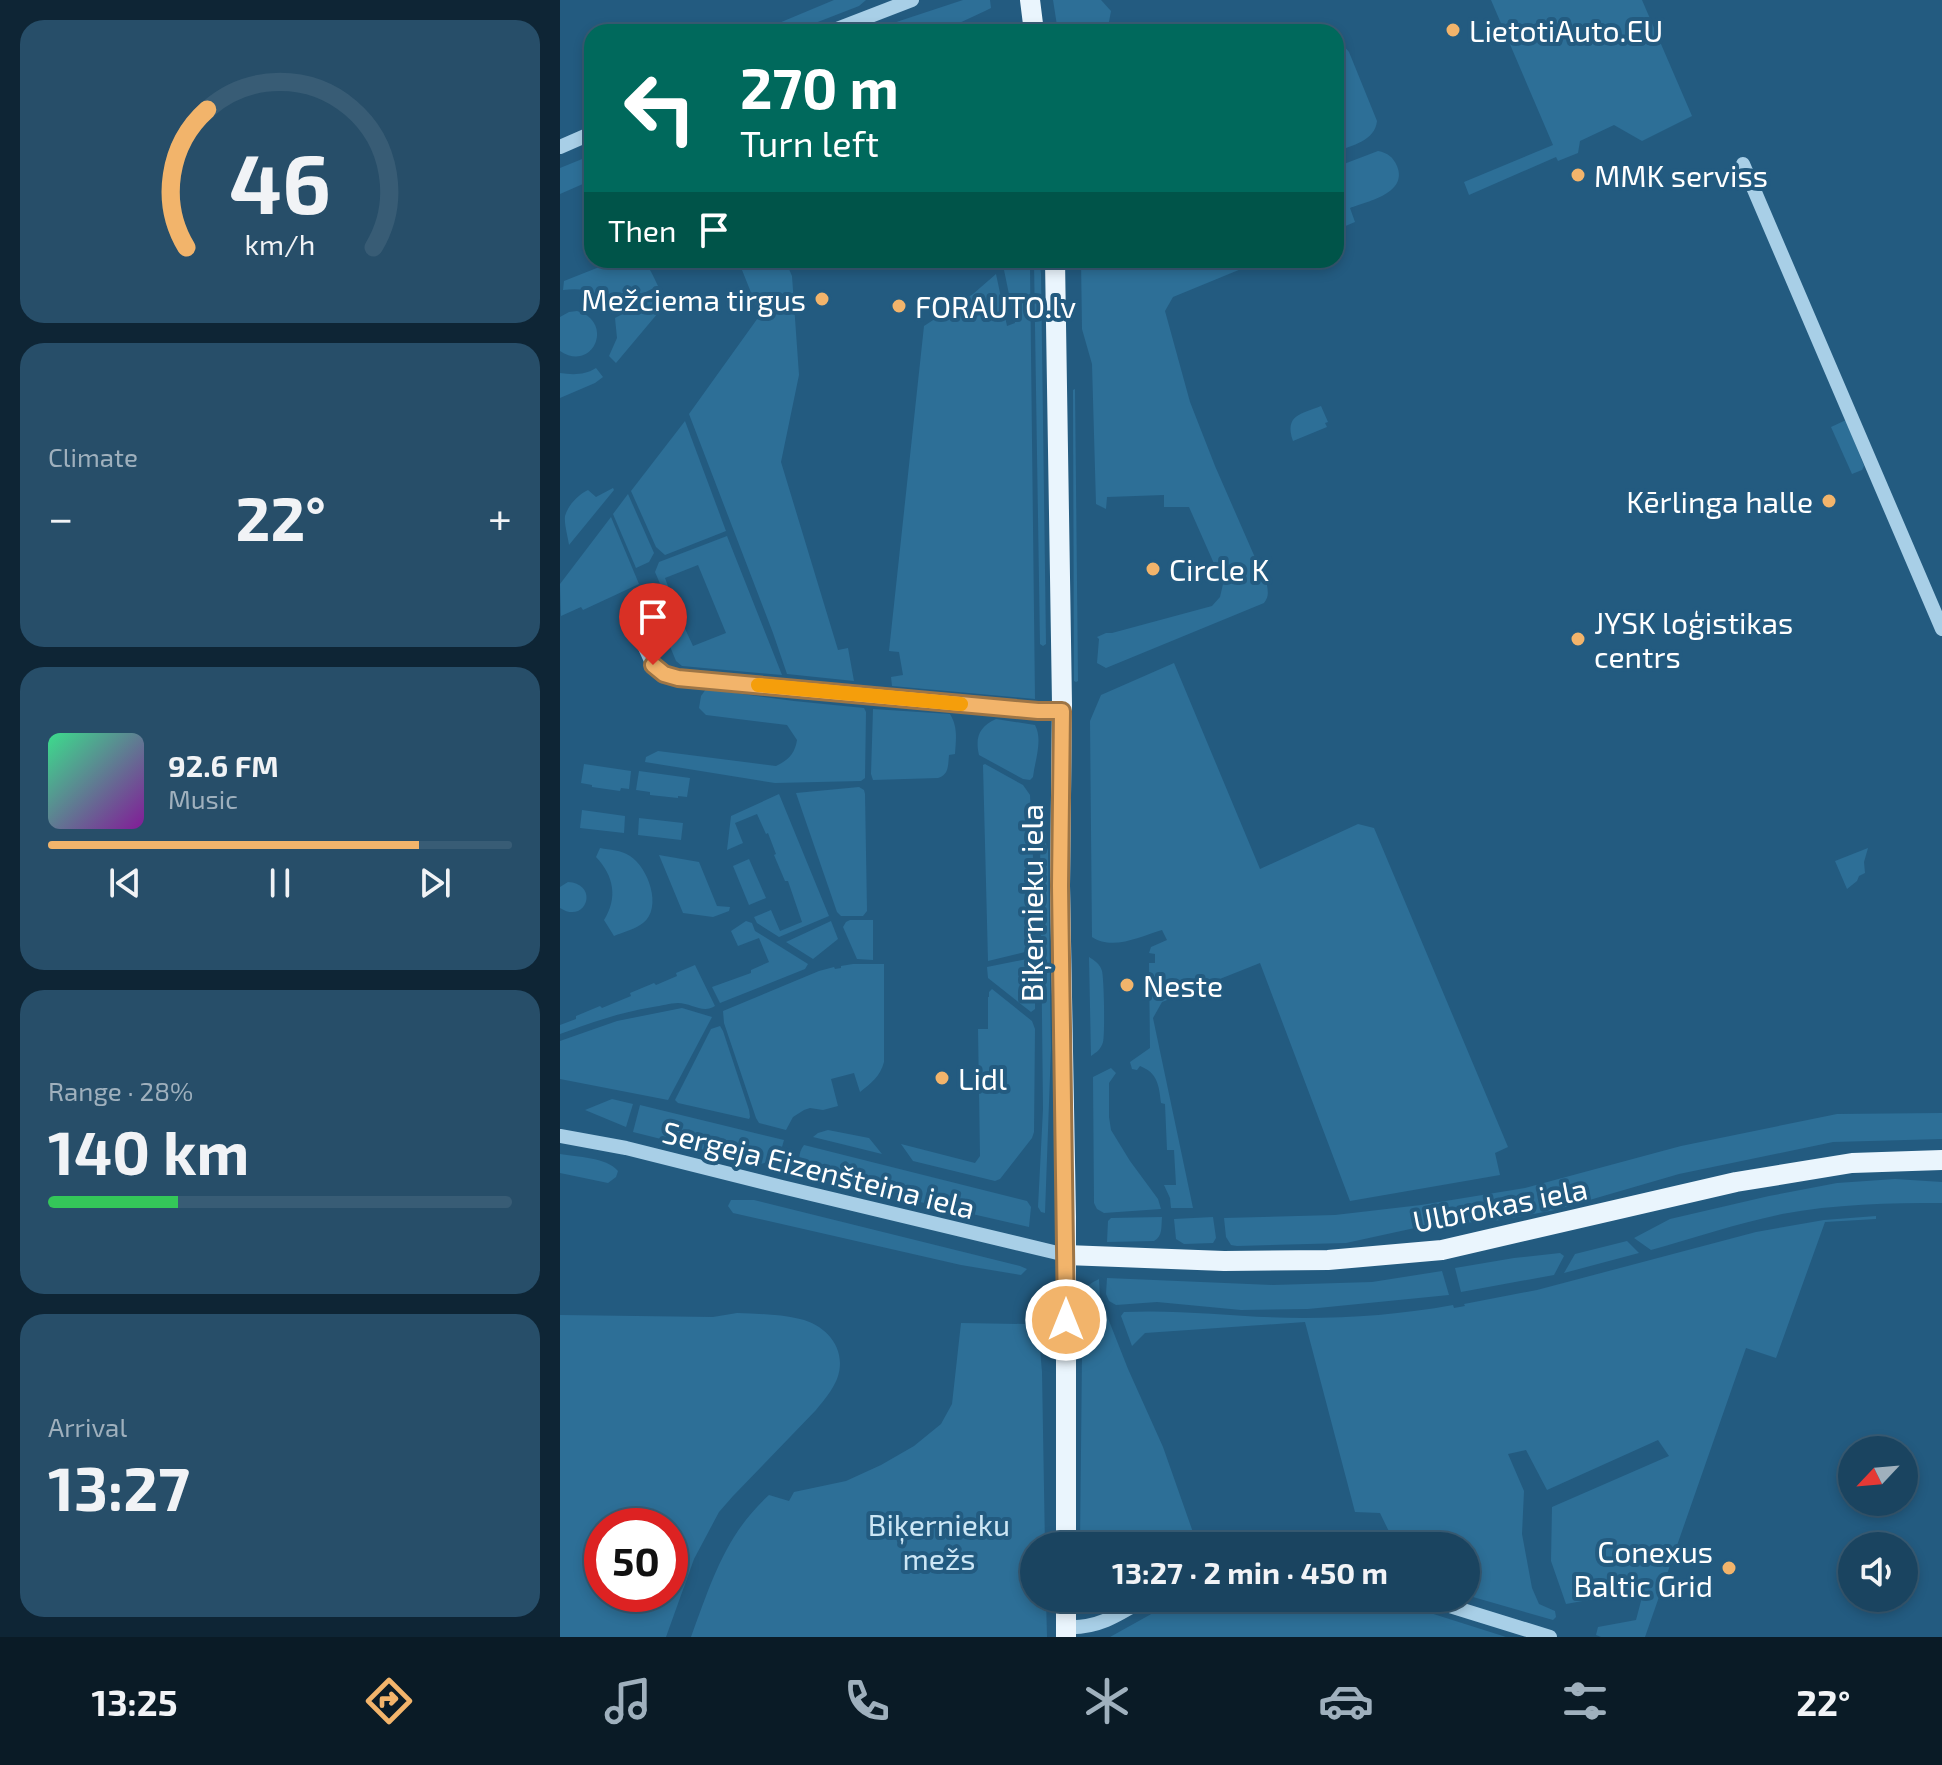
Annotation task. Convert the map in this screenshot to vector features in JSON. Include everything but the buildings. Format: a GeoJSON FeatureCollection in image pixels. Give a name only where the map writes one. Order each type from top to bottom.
{"type":"FeatureCollection","features":[{"type":"Feature","properties":{"kind":"main road"},"geometry":{"type":"LineString","coordinates":[[1030,0],[1033,24]]}},
{"type":"Feature","properties":{"kind":"main road","name":"Biķernieku iela"},"geometry":{"type":"LineString","coordinates":[[1055,268],[1062,711],[1060,916],[1066,1255],[1066,1532]]}},
{"type":"Feature","properties":{"kind":"main road","name":"Ulbrokas iela"},"geometry":{"type":"LineString","coordinates":[[1066,1255],[1224,1261],[1328,1260],[1442,1250],[1736,1182],[1852,1163],[1942,1160]]}},
{"type":"Feature","properties":{"kind":"street"},"geometry":{"type":"LineString","coordinates":[[843,24],[876,6],[912,0]]}},
{"type":"Feature","properties":{"kind":"street"},"geometry":{"type":"LineString","coordinates":[[560,147],[584,136]]}},
{"type":"Feature","properties":{"kind":"street"},"geometry":{"type":"LineString","coordinates":[[1743,164],[1942,629]]}},
{"type":"Feature","properties":{"kind":"street"},"geometry":{"type":"LineString","coordinates":[[628,610],[653,665],[664,674],[678,678],[1062,711]]}},
{"type":"Feature","properties":{"kind":"street","name":"Sergeja Eizenšteina iela"},"geometry":{"type":"LineString","coordinates":[[560,1136],[626,1148],[1066,1255]]}},
{"type":"Feature","properties":{"kind":"street"},"geometry":{"type":"LineString","coordinates":[[1066,1632],[1102,1623],[1124,1612]]}},
{"type":"Feature","properties":{"kind":"street"},"geometry":{"type":"LineString","coordinates":[[1469,1612],[1550,1637]]}},
{"type":"Feature","properties":{"kind":"green space"},"geometry":{"type":"Polygon","coordinates":[[[834,0],[866,0],[859,6],[813,24],[777,24],[834,0]]]}},
{"type":"Feature","properties":{"kind":"green space"},"geometry":{"type":"Polygon","coordinates":[[[963,0],[990,0],[991,8],[957,24],[890,24],[963,0]]]}},
{"type":"Feature","properties":{"kind":"green space"},"geometry":{"type":"Polygon","coordinates":[[[1053,0],[1101,0],[1111,11],[1109,24],[1057,24],[1053,0]]]}},
{"type":"Feature","properties":{"kind":"green space"},"geometry":{"type":"Polygon","coordinates":[[[1491,0],[1642,0],[1692,116],[1642,141],[1614,125],[1580,141],[1578,153],[1558,161],[1556,157],[1469,195],[1464,182],[1553,145],[1491,0]]]}},
{"type":"Feature","properties":{"kind":"green space"},"geometry":{"type":"Polygon","coordinates":[[[1344,46],[1377,121],[1372,133],[1344,149],[1344,46]]]}},
{"type":"Feature","properties":{"kind":"green space"},"geometry":{"type":"Polygon","coordinates":[[[1378,151],[1390,156],[1399,175],[1397,183],[1385,194],[1350,208],[1355,222],[1344,227],[1344,164],[1378,151]]]}},
{"type":"Feature","properties":{"kind":"green space"},"geometry":{"type":"Polygon","coordinates":[[[584,158],[584,184],[560,194],[560,168],[584,158]]]}},
{"type":"Feature","properties":{"kind":"green space"},"geometry":{"type":"Polygon","coordinates":[[[597,268],[649,268],[658,286],[611,309],[590,292],[563,290],[564,281],[597,268]]]}},
{"type":"Feature","properties":{"kind":"green space"},"geometry":{"type":"Polygon","coordinates":[[[741,268],[788,268],[792,276],[799,375],[781,462],[838,650],[848,648],[854,681],[787,674],[689,414],[760,315],[741,268]]]}},
{"type":"Feature","properties":{"kind":"green space"},"geometry":{"type":"Polygon","coordinates":[[[1030,268],[1035,699],[892,686],[891,677],[903,675],[899,652],[889,651],[924,326],[973,294],[996,274],[1007,326],[1015,323],[1004,270],[1030,268]]]}},
{"type":"Feature","properties":{"kind":"green space"},"geometry":{"type":"Polygon","coordinates":[[[1034,268],[1040,268],[1041,274],[1046,644],[1040,644],[1034,268]]]}},
{"type":"Feature","properties":{"kind":"green space"},"geometry":{"type":"Polygon","coordinates":[[[1081,268],[1244,268],[1173,297],[1165,311],[1190,402],[1267,585],[1267,599],[1264,603],[1106,668],[1097,663],[1097,637],[1212,606],[1220,597],[1223,584],[1189,507],[1164,507],[1164,495],[1107,497],[1106,509],[1096,504],[1092,364],[1082,329],[1081,268]]]}},
{"type":"Feature","properties":{"kind":"green space"},"geometry":{"type":"Polygon","coordinates":[[[661,294],[663,307],[616,363],[609,356],[617,338],[615,318],[661,294]]]}},
{"type":"Feature","properties":{"kind":"green space"},"geometry":{"type":"Polygon","coordinates":[[[577,311],[589,317],[597,334],[590,351],[582,356],[572,356],[560,351],[560,317],[577,311]]]}},
{"type":"Feature","properties":{"kind":"green space"},"geometry":{"type":"Polygon","coordinates":[[[596,368],[603,377],[560,398],[560,373],[579,374],[596,368]]]}},
{"type":"Feature","properties":{"kind":"green space"},"geometry":{"type":"Polygon","coordinates":[[[1073,390],[1078,681],[1076,682],[1073,390]]]}},
{"type":"Feature","properties":{"kind":"green space"},"geometry":{"type":"Polygon","coordinates":[[[1321,406],[1327,427],[1293,441],[1291,426],[1296,417],[1321,406]]]}},
{"type":"Feature","properties":{"kind":"green space"},"geometry":{"type":"Polygon","coordinates":[[[1846,420],[1864,466],[1852,474],[1831,427],[1846,420]]]}},
{"type":"Feature","properties":{"kind":"green space"},"geometry":{"type":"Polygon","coordinates":[[[685,421],[726,531],[665,555],[656,547],[631,491],[685,421]]]}},
{"type":"Feature","properties":{"kind":"green space"},"geometry":{"type":"Polygon","coordinates":[[[613,488],[569,545],[565,516],[571,504],[588,490],[596,497],[613,488]]]}},
{"type":"Feature","properties":{"kind":"green space"},"geometry":{"type":"Polygon","coordinates":[[[628,494],[654,553],[649,562],[636,568],[613,514],[628,494]]]}},
{"type":"Feature","properties":{"kind":"green space"},"geometry":{"type":"Polygon","coordinates":[[[611,517],[639,584],[583,610],[581,607],[561,616],[560,584],[611,517]]]}},
{"type":"Feature","properties":{"kind":"green space"},"geometry":{"type":"Polygon","coordinates":[[[727,536],[782,675],[682,666],[676,661],[662,627],[681,620],[693,646],[726,633],[698,565],[665,578],[675,605],[670,607],[655,572],[659,562],[727,536]]]}},
{"type":"Feature","properties":{"kind":"green space"},"geometry":{"type":"Polygon","coordinates":[[[1174,663],[1260,869],[1358,824],[1374,828],[1508,1147],[1495,1153],[1500,1175],[1350,1201],[1260,963],[1162,1002],[1153,1018],[1193,1208],[1171,1208],[1164,1185],[1176,1185],[1174,1150],[1167,1150],[1165,1104],[1161,1103],[1154,1076],[1140,1066],[1137,1070],[1132,1069],[1130,1062],[1150,1048],[1149,963],[1155,963],[1155,954],[1149,953],[1151,947],[1167,940],[1162,930],[1118,943],[1092,937],[1090,721],[1101,695],[1174,663]]]}},
{"type":"Feature","properties":{"kind":"green space"},"geometry":{"type":"Polygon","coordinates":[[[706,689],[864,708],[865,778],[861,781],[775,783],[645,762],[646,757],[658,751],[776,766],[791,756],[797,740],[787,725],[706,715],[699,708],[706,689]]]}},
{"type":"Feature","properties":{"kind":"green space"},"geometry":{"type":"Polygon","coordinates":[[[873,709],[950,714],[955,728],[955,754],[949,755],[944,775],[938,778],[873,780],[873,709]]]}},
{"type":"Feature","properties":{"kind":"green space"},"geometry":{"type":"Polygon","coordinates":[[[996,719],[1035,725],[1038,744],[1030,780],[979,755],[980,733],[996,719]]]}},
{"type":"Feature","properties":{"kind":"green space"},"geometry":{"type":"Polygon","coordinates":[[[584,764],[631,771],[629,789],[621,788],[620,791],[581,783],[584,764]]]}},
{"type":"Feature","properties":{"kind":"green space"},"geometry":{"type":"Polygon","coordinates":[[[983,765],[1023,785],[1030,795],[1033,858],[1032,949],[988,961],[983,765]]]}},
{"type":"Feature","properties":{"kind":"green space"},"geometry":{"type":"Polygon","coordinates":[[[639,771],[690,778],[687,797],[650,795],[650,792],[636,790],[639,771]]]}},
{"type":"Feature","properties":{"kind":"green space"},"geometry":{"type":"Polygon","coordinates":[[[859,787],[865,794],[867,911],[863,916],[841,916],[796,793],[859,787]]]}},
{"type":"Feature","properties":{"kind":"green space"},"geometry":{"type":"Polygon","coordinates":[[[779,794],[829,916],[779,937],[757,923],[754,917],[771,910],[780,931],[802,922],[768,833],[757,814],[735,823],[743,843],[727,850],[731,816],[779,794]]]}},
{"type":"Feature","properties":{"kind":"green space"},"geometry":{"type":"Polygon","coordinates":[[[582,810],[625,816],[624,833],[580,828],[582,810]]]}},
{"type":"Feature","properties":{"kind":"green space"},"geometry":{"type":"Polygon","coordinates":[[[639,818],[683,823],[681,840],[638,835],[639,818]]]}},
{"type":"Feature","properties":{"kind":"green space"},"geometry":{"type":"Polygon","coordinates":[[[1043,833],[1048,851],[1051,1048],[1045,1213],[1038,1207],[1043,1109],[1040,835],[1043,833]]]}},
{"type":"Feature","properties":{"kind":"green space"},"geometry":{"type":"Polygon","coordinates":[[[600,848],[623,852],[637,861],[651,888],[652,908],[649,916],[633,929],[614,936],[604,920],[611,904],[612,887],[607,872],[596,857],[600,848]]]}},
{"type":"Feature","properties":{"kind":"green space"},"geometry":{"type":"Polygon","coordinates":[[[1868,848],[1865,873],[1847,889],[1835,861],[1868,848]]]}},
{"type":"Feature","properties":{"kind":"green space"},"geometry":{"type":"Polygon","coordinates":[[[659,855],[699,862],[717,906],[730,907],[729,911],[713,917],[683,913],[659,855]]]}},
{"type":"Feature","properties":{"kind":"green space"},"geometry":{"type":"Polygon","coordinates":[[[749,859],[766,898],[749,905],[733,866],[749,859]]]}},
{"type":"Feature","properties":{"kind":"green space"},"geometry":{"type":"Polygon","coordinates":[[[568,882],[584,889],[586,902],[577,911],[560,908],[560,887],[568,882]]]}},
{"type":"Feature","properties":{"kind":"green space"},"geometry":{"type":"Polygon","coordinates":[[[850,920],[873,920],[873,960],[857,959],[843,927],[850,920]]]}},
{"type":"Feature","properties":{"kind":"green space"},"geometry":{"type":"Polygon","coordinates":[[[746,921],[752,923],[755,931],[808,964],[805,969],[720,1003],[712,987],[751,973],[751,970],[769,962],[759,938],[738,946],[731,931],[746,921]]]}},
{"type":"Feature","properties":{"kind":"green space"},"geometry":{"type":"Polygon","coordinates":[[[831,921],[838,939],[813,959],[786,942],[831,921]]]}},
{"type":"Feature","properties":{"kind":"green space"},"geometry":{"type":"Polygon","coordinates":[[[1089,957],[1102,971],[1104,1006],[1103,1042],[1091,1056],[1089,957]]]}},
{"type":"Feature","properties":{"kind":"green space"},"geometry":{"type":"Polygon","coordinates":[[[1032,958],[1035,963],[1035,1009],[1031,1012],[988,978],[987,967],[1032,958]]]}},
{"type":"Feature","properties":{"kind":"green space"},"geometry":{"type":"Polygon","coordinates":[[[853,964],[884,964],[884,1062],[880,1072],[860,1092],[854,1073],[831,1079],[838,1106],[804,1110],[793,1117],[786,1130],[759,1123],[724,1023],[723,1011],[819,971],[853,964]]]}},
{"type":"Feature","properties":{"kind":"green space"},"geometry":{"type":"Polygon","coordinates":[[[695,965],[715,1006],[706,1009],[678,1003],[640,1009],[560,1034],[560,1025],[576,1019],[576,1016],[631,996],[630,993],[677,976],[676,973],[695,965]]]}},
{"type":"Feature","properties":{"kind":"green space"},"geometry":{"type":"Polygon","coordinates":[[[992,989],[1032,1021],[1035,1029],[1034,1132],[1000,1179],[995,1181],[913,1161],[901,1144],[975,1163],[980,1156],[978,1029],[988,1029],[988,997],[992,989]]]}},
{"type":"Feature","properties":{"kind":"green space"},"geometry":{"type":"Polygon","coordinates":[[[682,1008],[712,1017],[668,1100],[560,1079],[560,1041],[617,1021],[682,1008]]]}},
{"type":"Feature","properties":{"kind":"green space"},"geometry":{"type":"Polygon","coordinates":[[[720,1026],[749,1110],[749,1119],[675,1100],[711,1029],[720,1026]]]}},
{"type":"Feature","properties":{"kind":"green space"},"geometry":{"type":"Polygon","coordinates":[[[1111,1068],[1116,1073],[1109,1083],[1111,1130],[1158,1199],[1161,1209],[1104,1213],[1094,1203],[1093,1077],[1111,1068]]]}},
{"type":"Feature","properties":{"kind":"green space"},"geometry":{"type":"Polygon","coordinates":[[[612,1099],[633,1104],[626,1127],[585,1110],[612,1099]]]}},
{"type":"Feature","properties":{"kind":"green space"},"geometry":{"type":"Polygon","coordinates":[[[640,1105],[784,1140],[780,1154],[776,1159],[761,1164],[633,1132],[640,1105]]]}},
{"type":"Feature","properties":{"kind":"green space"},"geometry":{"type":"Polygon","coordinates":[[[1942,1113],[1942,1139],[1833,1142],[1679,1174],[1555,1210],[1501,1220],[1424,1226],[1346,1243],[1237,1246],[1231,1245],[1226,1237],[1224,1218],[1335,1215],[1421,1205],[1525,1188],[1681,1146],[1837,1114],[1942,1113]]]}},
{"type":"Feature","properties":{"kind":"green space"},"geometry":{"type":"Polygon","coordinates":[[[828,1130],[869,1138],[882,1154],[813,1137],[828,1130]]]}},
{"type":"Feature","properties":{"kind":"green space"},"geometry":{"type":"Polygon","coordinates":[[[804,1145],[1027,1201],[1031,1207],[1029,1227],[811,1177],[800,1162],[804,1145]]]}},
{"type":"Feature","properties":{"kind":"green space"},"geometry":{"type":"Polygon","coordinates":[[[560,1154],[606,1163],[618,1171],[616,1177],[608,1183],[560,1173],[560,1154]]]}},
{"type":"Feature","properties":{"kind":"green space"},"geometry":{"type":"Polygon","coordinates":[[[1895,1179],[1942,1182],[1942,1203],[1862,1205],[1782,1214],[1651,1250],[1634,1238],[1670,1219],[1769,1196],[1837,1183],[1895,1179]]]}},
{"type":"Feature","properties":{"kind":"green space"},"geometry":{"type":"Polygon","coordinates":[[[731,1200],[754,1200],[1027,1269],[1021,1275],[961,1265],[733,1213],[728,1206],[731,1200]]]}},
{"type":"Feature","properties":{"kind":"green space"},"geometry":{"type":"Polygon","coordinates":[[[1876,1216],[1876,1219],[1825,1222],[1776,1358],[1746,1348],[1645,1637],[1596,1635],[1598,1627],[1636,1620],[1641,1601],[1638,1591],[1566,1604],[1551,1561],[1552,1507],[1669,1456],[1658,1440],[1547,1490],[1526,1450],[1508,1454],[1524,1491],[1522,1534],[1532,1588],[1539,1604],[1555,1611],[1553,1620],[1480,1599],[1480,1532],[1389,1532],[1380,1513],[1355,1512],[1305,1322],[1145,1333],[1132,1346],[1121,1316],[1124,1312],[1146,1311],[1322,1318],[1397,1313],[1453,1305],[1454,1308],[1537,1290],[1756,1232],[1824,1220],[1876,1216]]]}},
{"type":"Feature","properties":{"kind":"green space"},"geometry":{"type":"Polygon","coordinates":[[[1162,1217],[1160,1234],[1154,1241],[1107,1242],[1108,1221],[1111,1218],[1162,1217]]]}},
{"type":"Feature","properties":{"kind":"green space"},"geometry":{"type":"Polygon","coordinates":[[[1213,1217],[1216,1238],[1213,1243],[1184,1244],[1176,1239],[1174,1219],[1213,1217]]]}},
{"type":"Feature","properties":{"kind":"green space"},"geometry":{"type":"Polygon","coordinates":[[[1627,1241],[1639,1253],[1564,1273],[1575,1254],[1627,1241]]]}},
{"type":"Feature","properties":{"kind":"green space"},"geometry":{"type":"Polygon","coordinates":[[[1560,1253],[1564,1256],[1554,1275],[1461,1292],[1455,1268],[1560,1253]]]}},
{"type":"Feature","properties":{"kind":"green space"},"geometry":{"type":"Polygon","coordinates":[[[1442,1271],[1449,1295],[1308,1309],[1241,1310],[1157,1302],[1116,1305],[1109,1301],[1106,1294],[1107,1278],[1273,1285],[1372,1282],[1442,1271]]]}},
{"type":"Feature","properties":{"kind":"green space"},"geometry":{"type":"Polygon","coordinates":[[[1099,1279],[1100,1298],[1163,1447],[1193,1532],[1080,1532],[1082,1355],[1087,1349],[1080,1312],[1082,1296],[1090,1284],[1099,1279]]]}},
{"type":"Feature","properties":{"kind":"green space"},"geometry":{"type":"Polygon","coordinates":[[[560,1315],[776,1315],[800,1319],[819,1327],[833,1340],[840,1358],[837,1379],[828,1395],[719,1512],[688,1576],[688,1508],[584,1508],[584,1612],[675,1612],[666,1637],[560,1637],[560,1315]]]}},
{"type":"Feature","properties":{"kind":"green space","name":"Biķernieku mežs"},"geometry":{"type":"Polygon","coordinates":[[[1026,1318],[1035,1320],[1038,1326],[1042,1372],[1045,1532],[1020,1532],[1020,1612],[1046,1612],[1047,1637],[691,1637],[730,1543],[769,1495],[789,1501],[794,1492],[846,1481],[914,1446],[941,1424],[952,1404],[961,1323],[1025,1324],[1026,1318]]]}},
{"type":"Feature","properties":{"kind":"green space"},"geometry":{"type":"Polygon","coordinates":[[[1155,1612],[1427,1612],[1506,1637],[1110,1637],[1155,1612]]]}},
{"type":"Feature","properties":{"kind":"slow traffic"},"geometry":{"type":"LineString","coordinates":[[758,685],[961,704]]}},
{"type":"Feature","properties":{"kind":"place","name":"LietotiAuto.EU"},"geometry":{"type":"Point","coordinates":[1453,30]}},
{"type":"Feature","properties":{"kind":"place","name":"MMK serviss"},"geometry":{"type":"Point","coordinates":[1578,175]}},
{"type":"Feature","properties":{"kind":"place","name":"Mežciema tirgus"},"geometry":{"type":"Point","coordinates":[822,299]}},
{"type":"Feature","properties":{"kind":"place","name":"FORAUTO.lv"},"geometry":{"type":"Point","coordinates":[899,306]}},
{"type":"Feature","properties":{"kind":"place","name":"Kērlinga halle"},"geometry":{"type":"Point","coordinates":[1829,501]}},
{"type":"Feature","properties":{"kind":"place","name":"Circle K"},"geometry":{"type":"Point","coordinates":[1153,569]}},
{"type":"Feature","properties":{"kind":"place","name":"JYSK loģistikas centrs"},"geometry":{"type":"Point","coordinates":[1578,639]}},
{"type":"Feature","properties":{"kind":"place","name":"Neste"},"geometry":{"type":"Point","coordinates":[1127,985]}},
{"type":"Feature","properties":{"kind":"place","name":"Lidl"},"geometry":{"type":"Point","coordinates":[942,1078]}},
{"type":"Feature","properties":{"kind":"place","name":"Conexus Baltic Grid"},"geometry":{"type":"Point","coordinates":[1729,1568]}},
{"type":"Feature","properties":{"kind":"route"},"geometry":{"type":"LineString","coordinates":[[653,665],[664,674],[678,678],[1062,711],[1060,886],[1066,1320]]}}]}
